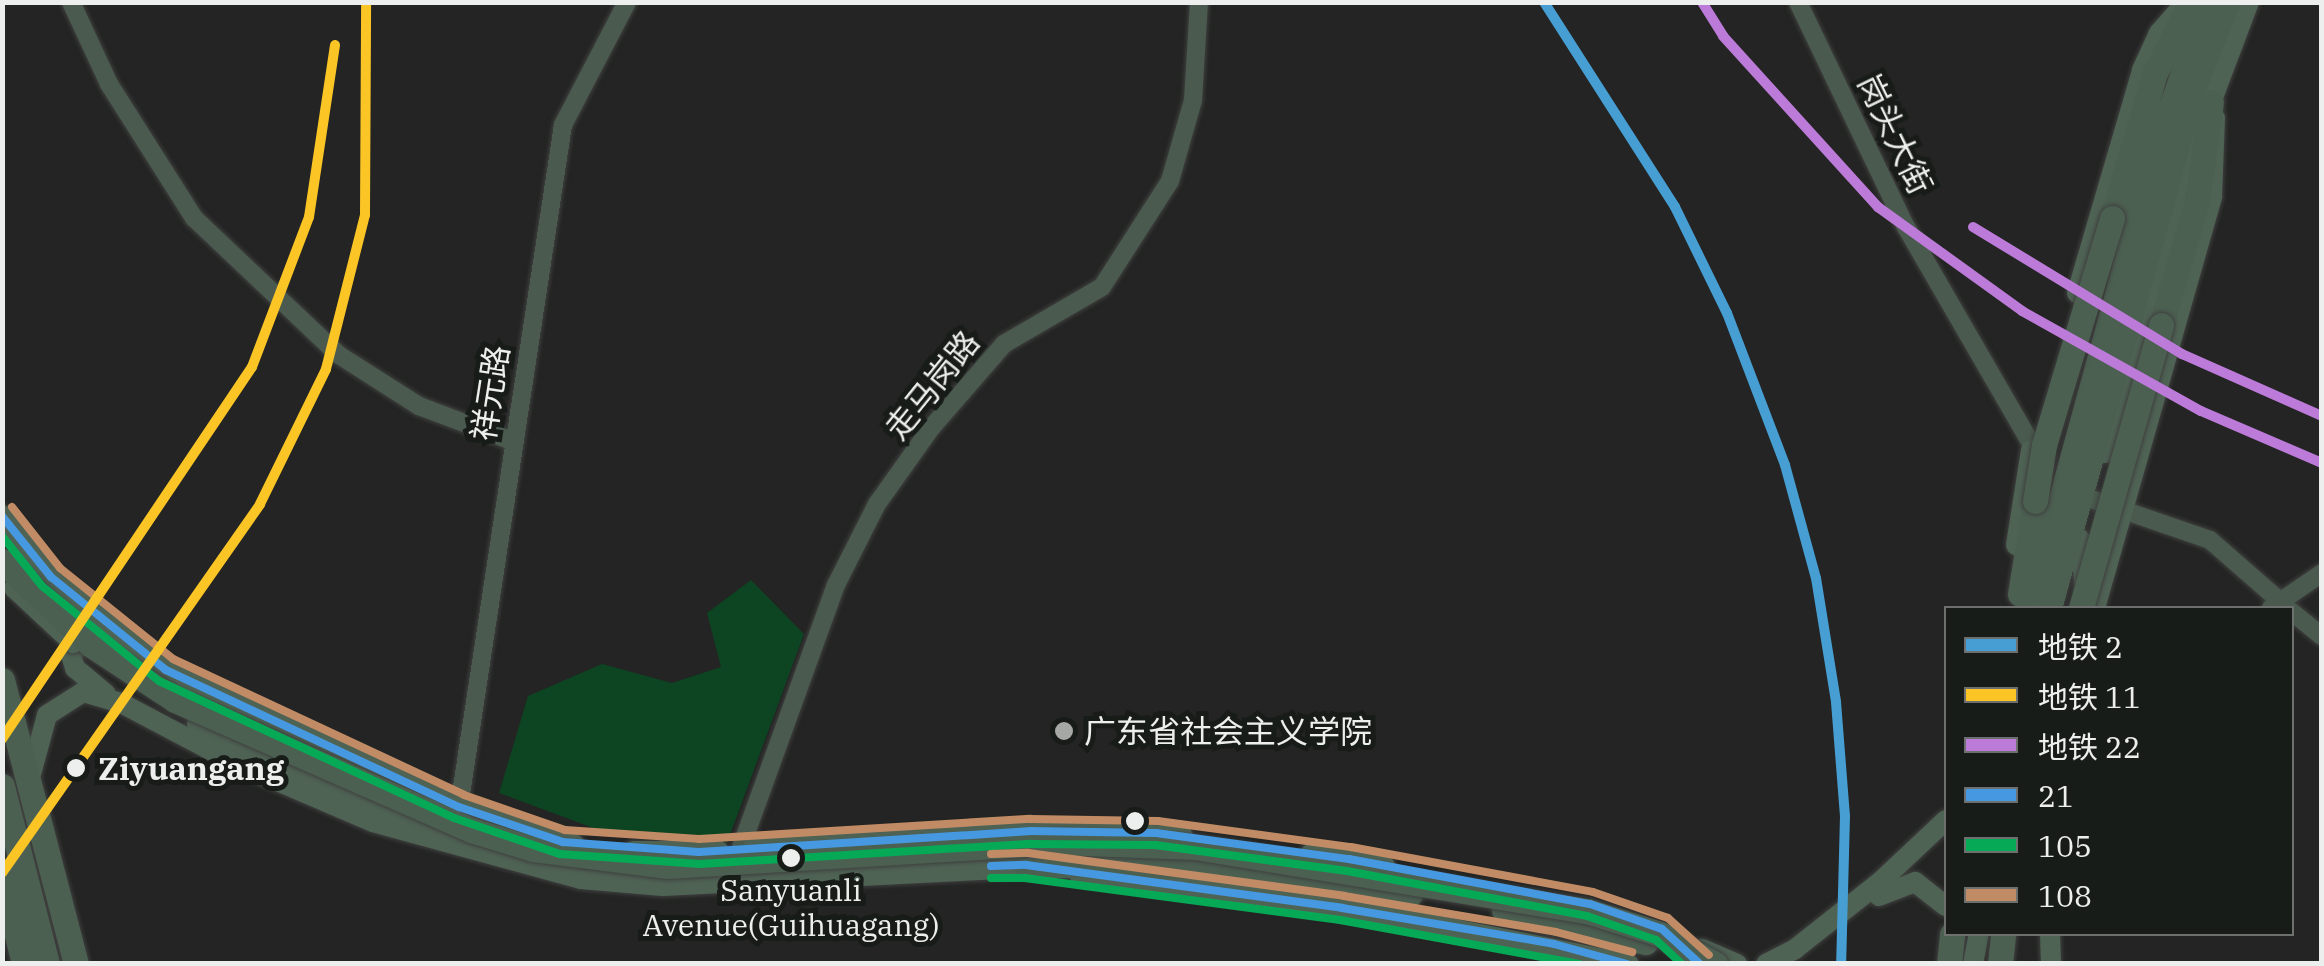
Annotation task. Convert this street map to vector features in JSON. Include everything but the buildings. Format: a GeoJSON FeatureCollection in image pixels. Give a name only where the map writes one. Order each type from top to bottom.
{"type":"FeatureCollection","features":[{"type":"Feature","properties":{"kind":"highway"},"geometry":{"type":"LineString","coordinates":[[2017,606],[2044,445],[2155,74],[2191,2]]}},
{"type":"Feature","properties":{"kind":"highway"},"geometry":{"type":"LineString","coordinates":[[2032,606],[2160,138],[2208,2]]}},
{"type":"Feature","properties":{"kind":"highway"},"geometry":{"type":"LineString","coordinates":[[2050,606],[2193,89],[2228,2]]}},
{"type":"Feature","properties":{"kind":"highway"},"geometry":{"type":"LineString","coordinates":[[2085,606],[2197,201],[2211,102]]}},
{"type":"Feature","properties":{"kind":"highway"},"geometry":{"type":"LineString","coordinates":[[2,561],[91,645],[175,700],[471,830],[533,850],[668,866],[1022,843],[1195,848],[1587,911],[1660,934],[1714,964]]}},
{"type":"Feature","properties":{"kind":"highway"},"geometry":{"type":"LineString","coordinates":[[2,680],[76,964]]}},
{"type":"Feature","properties":{"kind":"highway"},"geometry":{"type":"LineString","coordinates":[[2,786],[38,960]]}},
{"type":"Feature","properties":{"kind":"highway"},"geometry":{"type":"LineString","coordinates":[[1026,865],[1218,866],[1531,914],[1646,942],[1702,964]]}},
{"type":"Feature","properties":{"kind":"highway"},"geometry":{"type":"LineString","coordinates":[[2,873],[38,960]]}},
{"type":"Feature","properties":{"kind":"highway"},"geometry":{"type":"LineString","coordinates":[[1947,964],[1950,936]]}},
{"type":"Feature","properties":{"kind":"highway"},"geometry":{"type":"LineString","coordinates":[[1997,964],[2005,936]]}},
{"type":"Feature","properties":{"kind":"main road"},"geometry":{"type":"LineString","coordinates":[[2017,606],[2016,546],[2032,445],[2132,97],[2150,49],[2191,2]]}},
{"type":"Feature","properties":{"kind":"main road"},"geometry":{"type":"LineString","coordinates":[[2018,606],[2191,2]]}},
{"type":"Feature","properties":{"kind":"main road"},"geometry":{"type":"LineString","coordinates":[[2062,606],[2211,102],[2249,2]]}},
{"type":"Feature","properties":{"kind":"main road"},"geometry":{"type":"LineString","coordinates":[[2096,606],[2212,196],[2218,143],[2211,102]]}},
{"type":"Feature","properties":{"kind":"main road"},"geometry":{"type":"LineString","coordinates":[[2042,414],[2090,359]]}},
{"type":"Feature","properties":{"kind":"main road"},"geometry":{"type":"LineString","coordinates":[[2,515],[50,577],[122,640],[198,688],[458,807],[592,848],[740,850],[1030,831],[1156,833],[1516,889],[1620,912],[1737,964]]}},
{"type":"Feature","properties":{"kind":"main road"},"geometry":{"type":"LineString","coordinates":[[2080,539],[2084,606]]}},
{"type":"Feature","properties":{"kind":"main road"},"geometry":{"type":"LineString","coordinates":[[2,575],[94,660],[197,724],[462,845]]}},
{"type":"Feature","properties":{"kind":"main road"},"geometry":{"type":"LineString","coordinates":[[122,640],[93,631],[72,655],[81,676],[120,703],[318,799],[392,828],[462,845],[545,872],[640,886],[1026,865],[1371,912],[1554,944],[1629,964]]}},
{"type":"Feature","properties":{"kind":"main road"},"geometry":{"type":"LineString","coordinates":[[32,797],[32,755],[47,715],[83,692],[120,703]]}},
{"type":"Feature","properties":{"kind":"main road"},"geometry":{"type":"LineString","coordinates":[[1766,964],[1796,949],[1944,822]]}},
{"type":"Feature","properties":{"kind":"main road"},"geometry":{"type":"LineString","coordinates":[[1796,964],[1896,885],[1926,886],[1944,904]]}},
{"type":"Feature","properties":{"kind":"main road"},"geometry":{"type":"LineString","coordinates":[[1662,928],[1702,964]]}},
{"type":"Feature","properties":{"kind":"main road"},"geometry":{"type":"LineString","coordinates":[[1973,964],[1979,936]]}},
{"type":"Feature","properties":{"kind":"main road"},"geometry":{"type":"LineString","coordinates":[[2050,936],[2051,964]]}},
{"type":"Feature","properties":{"kind":"street"},"geometry":{"type":"LineString","coordinates":[[72,2],[109,84],[194,218],[339,355],[419,406],[512,442]]}},
{"type":"Feature","properties":{"kind":"street","name":"祥元路"},"geometry":{"type":"LineString","coordinates":[[458,807],[564,125],[627,2]]}},
{"type":"Feature","properties":{"kind":"street","name":"走马岗路"},"geometry":{"type":"LineString","coordinates":[[740,850],[836,585],[877,504],[997,351],[1024,328],[1102,287],[1170,181],[1193,100],[1199,2]]}},
{"type":"Feature","properties":{"kind":"street","name":"岗头大街"},"geometry":{"type":"LineString","coordinates":[[1798,2],[1906,227],[2032,445]]}},
{"type":"Feature","properties":{"kind":"street"},"geometry":{"type":"LineString","coordinates":[[2091,499],[2210,540],[2280,606]]}},
{"type":"Feature","properties":{"kind":"street"},"geometry":{"type":"LineString","coordinates":[[2284,606],[2322,573]]}},
{"type":"Feature","properties":{"kind":"street"},"geometry":{"type":"LineString","coordinates":[[2294,616],[2322,636]]}},
{"type":"Feature","properties":{"kind":"green space"},"geometry":{"type":"Polygon","coordinates":[[[751,580],[804,634],[727,843],[604,832],[499,793],[528,696],[602,664],[672,683],[721,667],[707,613],[751,580]]]}},
{"type":"Feature","properties":{"kind":"metro line","name":"11"},"geometry":{"type":"LineString","coordinates":[[2,873],[260,504],[326,369],[365,215],[366,2]]}},
{"type":"Feature","properties":{"kind":"metro line","name":"2"},"geometry":{"type":"LineString","coordinates":[[1544,2],[1675,207],[1727,313],[1785,465],[1816,578],[1836,702],[1845,816],[1841,964]]}},
{"type":"Feature","properties":{"kind":"metro line","name":"22"},"geometry":{"type":"LineString","coordinates":[[1702,2],[1723,36],[1878,207],[2022,311],[2201,411],[2322,463]]}},
{"type":"Feature","properties":{"kind":"metro line","name":"11"},"geometry":{"type":"LineString","coordinates":[[2,739],[252,367],[309,217],[335,45]]}},
{"type":"Feature","properties":{"kind":"metro line","name":"22"},"geometry":{"type":"LineString","coordinates":[[1973,227],[2182,354],[2322,416]]}},
{"type":"Feature","properties":{"kind":"transit line","name":"108"},"geometry":{"type":"LineString","coordinates":[[12,507],[60,568],[173,659],[464,795],[565,830],[699,839],[1030,819],[1158,821],[1351,847],[1593,892],[1668,918],[1709,955]]}},
{"type":"Feature","properties":{"kind":"transit line","name":"21"},"geometry":{"type":"LineString","coordinates":[[2,516],[51,577],[166,670],[459,807],[563,842],[699,852],[1031,831],[1156,833],[1349,859],[1590,904],[1662,929],[1700,964]]}},
{"type":"Feature","properties":{"kind":"transit line","name":"105"},"geometry":{"type":"LineString","coordinates":[[2,536],[42,586],[159,681],[454,818],[560,854],[700,864],[1031,844],[1155,845],[1347,871],[1587,916],[1656,940],[1682,964]]}},
{"type":"Feature","properties":{"kind":"transit line","name":"108"},"geometry":{"type":"LineString","coordinates":[[991,854],[1028,853],[1344,896],[1556,932],[1632,952]]}},
{"type":"Feature","properties":{"kind":"transit line","name":"21"},"geometry":{"type":"LineString","coordinates":[[991,866],[1026,865],[1342,908],[1554,944],[1627,964]]}},
{"type":"Feature","properties":{"kind":"transit line","name":"105"},"geometry":{"type":"LineString","coordinates":[[991,878],[1025,878],[1340,920],[1579,964]]}},
{"type":"Feature","properties":{"kind":"place","name":"广东省社会主义学院"},"geometry":{"type":"Point","coordinates":[1064,731]}},
{"type":"Feature","properties":{"kind":"place","name":"Ziyuangang"},"geometry":{"type":"Point","coordinates":[76,768]}},
{"type":"Feature","properties":{"kind":"place","name":"Sanyuanli Avenue(Guihuagang)"},"geometry":{"type":"Point","coordinates":[791,858]}}]}
